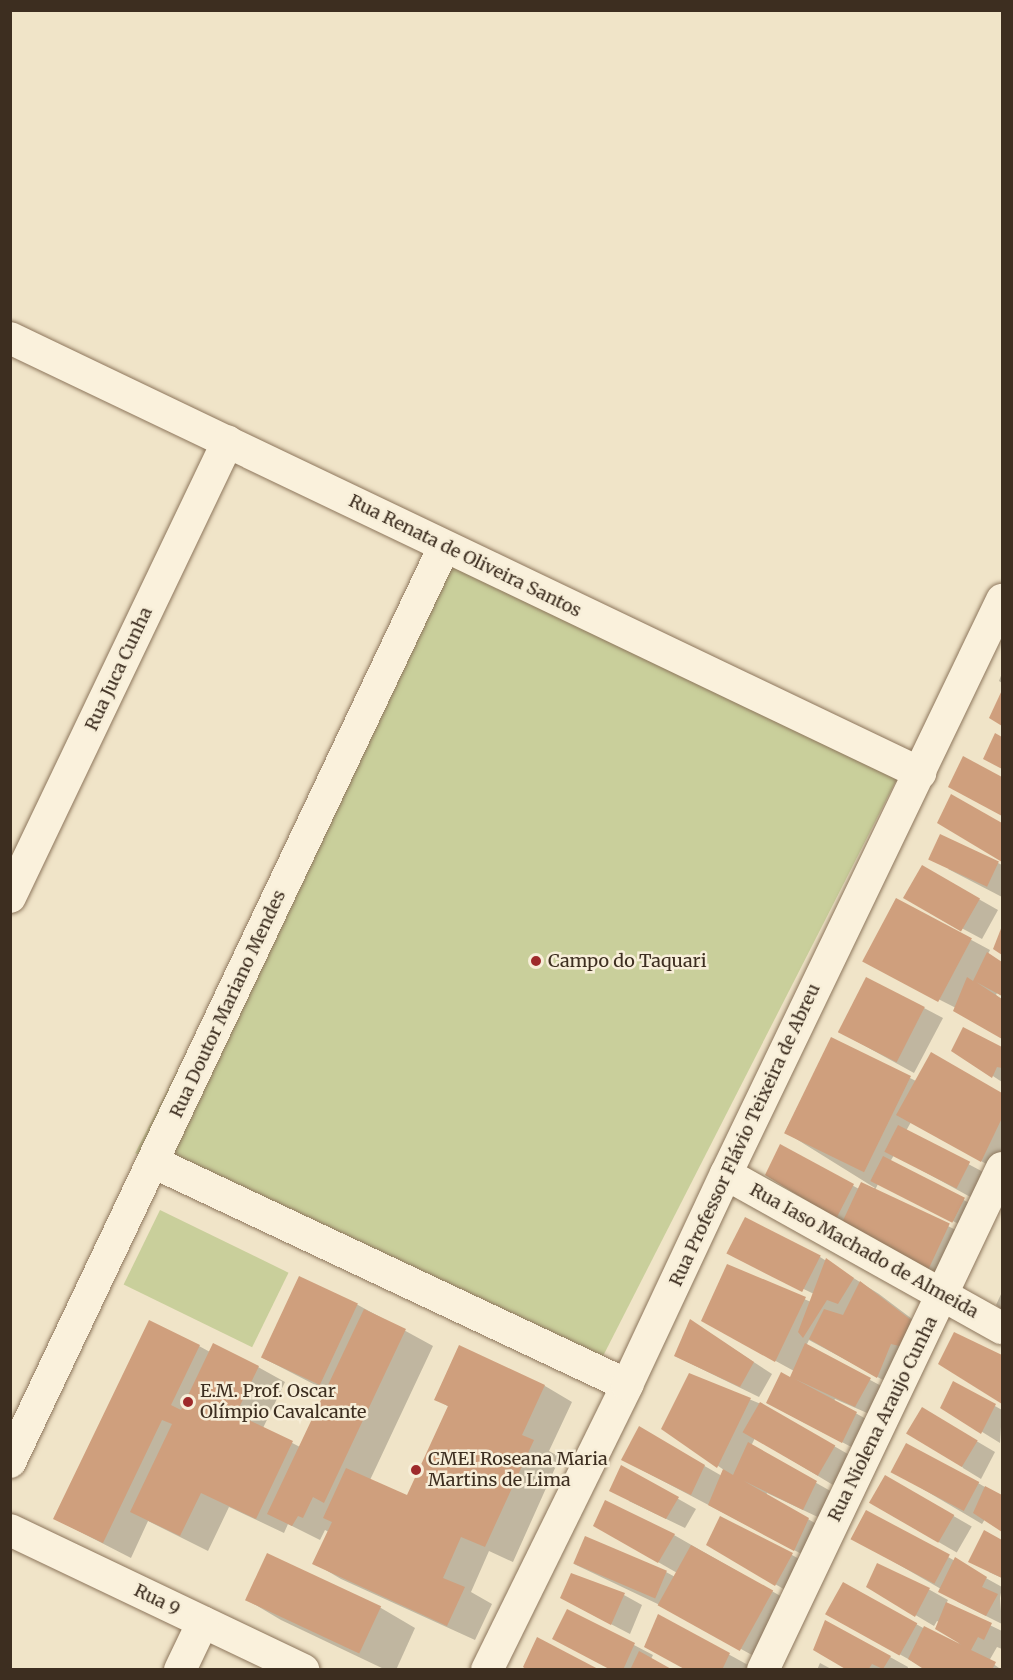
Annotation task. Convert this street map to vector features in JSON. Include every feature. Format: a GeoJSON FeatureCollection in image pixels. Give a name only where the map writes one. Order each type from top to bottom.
{"type":"FeatureCollection","features":[{"type":"Feature","properties":{"kind":"street","name":"Rua Renata de Oliveira Santos"},"geometry":{"type":"LineString","coordinates":[[10,338],[920,773]]}},
{"type":"Feature","properties":{"kind":"street","name":"Rua Juca Cunha"},"geometry":{"type":"LineString","coordinates":[[10,897],[228,441]]}},
{"type":"Feature","properties":{"kind":"street","name":"Rua Doutor Mariano Mendes"},"geometry":{"type":"LineString","coordinates":[[10,1462],[444,547]]}},
{"type":"Feature","properties":{"kind":"street","name":"Rua Professor Flávio Teixeira de Abreu"},"geometry":{"type":"LineString","coordinates":[[487,1670],[627,1385],[1002,600]]}},
{"type":"Feature","properties":{"kind":"street"},"geometry":{"type":"LineString","coordinates":[[153,1162],[627,1385]]}},
{"type":"Feature","properties":{"kind":"street","name":"Rua Niolena Araujo Cunha"},"geometry":{"type":"LineString","coordinates":[[763,1670],[1002,1168]]}},
{"type":"Feature","properties":{"kind":"street","name":"Rua Iaso Machado de Almeida"},"geometry":{"type":"LineString","coordinates":[[726,1174],[1002,1328]]}},
{"type":"Feature","properties":{"kind":"street","name":"Rua 9"},"geometry":{"type":"LineString","coordinates":[[10,1530],[303,1670]]}},
{"type":"Feature","properties":{"kind":"street"},"geometry":{"type":"LineString","coordinates":[[180,1670],[203,1622]]}},
{"type":"Feature","properties":{"kind":"green space"},"geometry":{"type":"Polygon","coordinates":[[[444,547],[898,778],[589,1384],[135,1153],[444,547]]]}},
{"type":"Feature","properties":{"kind":"green space"},"geometry":{"type":"Polygon","coordinates":[[[160,1210],[289,1273],[252,1347],[124,1285],[160,1210]]]}},
{"type":"Feature","properties":{"kind":"building"},"geometry":{"type":"Polygon","coordinates":[[[1002,690],[1002,726],[989,718],[1002,690]]]}},
{"type":"Feature","properties":{"kind":"building"},"geometry":{"type":"Polygon","coordinates":[[[995,733],[1002,737],[1002,769],[983,759],[995,733]]]}},
{"type":"Feature","properties":{"kind":"building"},"geometry":{"type":"Polygon","coordinates":[[[963,756],[1002,777],[1002,816],[948,787],[963,756]]]}},
{"type":"Feature","properties":{"kind":"building"},"geometry":{"type":"Polygon","coordinates":[[[951,794],[1002,823],[1002,862],[937,823],[951,794]]]}},
{"type":"Feature","properties":{"kind":"building"},"geometry":{"type":"Polygon","coordinates":[[[940,834],[999,861],[987,887],[928,859],[940,834]]]}},
{"type":"Feature","properties":{"kind":"building"},"geometry":{"type":"Polygon","coordinates":[[[922,865],[980,898],[961,931],[903,898],[922,865]]]}},
{"type":"Feature","properties":{"kind":"building"},"geometry":{"type":"Polygon","coordinates":[[[896,898],[972,938],[938,1002],[862,962],[896,898]]]}},
{"type":"Feature","properties":{"kind":"building"},"geometry":{"type":"Polygon","coordinates":[[[1002,926],[1002,955],[993,949],[1002,926]]]}},
{"type":"Feature","properties":{"kind":"building"},"geometry":{"type":"Polygon","coordinates":[[[987,952],[1002,962],[1002,996],[976,982],[1002,999],[1002,1039],[953,1011],[967,977],[973,981],[987,952]]]}},
{"type":"Feature","properties":{"kind":"building"},"geometry":{"type":"Polygon","coordinates":[[[866,977],[925,1007],[897,1062],[838,1032],[866,977]]]}},
{"type":"Feature","properties":{"kind":"building"},"geometry":{"type":"Polygon","coordinates":[[[963,1027],[1002,1047],[1002,1068],[997,1067],[992,1078],[951,1051],[963,1027]]]}},
{"type":"Feature","properties":{"kind":"building"},"geometry":{"type":"Polygon","coordinates":[[[831,1037],[911,1076],[864,1172],[784,1133],[831,1037]]]}},
{"type":"Feature","properties":{"kind":"building"},"geometry":{"type":"Polygon","coordinates":[[[931,1052],[1002,1093],[1002,1118],[981,1162],[896,1115],[931,1052]]]}},
{"type":"Feature","properties":{"kind":"building"},"geometry":{"type":"Polygon","coordinates":[[[898,1125],[970,1162],[957,1189],[884,1152],[898,1125]]]}},
{"type":"Feature","properties":{"kind":"building"},"geometry":{"type":"Polygon","coordinates":[[[780,1144],[854,1184],[836,1219],[765,1175],[780,1144]]]}},
{"type":"Feature","properties":{"kind":"building"},"geometry":{"type":"Polygon","coordinates":[[[883,1156],[965,1198],[952,1223],[870,1181],[883,1156]]]}},
{"type":"Feature","properties":{"kind":"building"},"geometry":{"type":"Polygon","coordinates":[[[861,1182],[950,1223],[929,1269],[840,1227],[861,1182]]]}},
{"type":"Feature","properties":{"kind":"building"},"geometry":{"type":"Polygon","coordinates":[[[745,1217],[821,1256],[802,1292],[726,1254],[745,1217]]]}},
{"type":"Feature","properties":{"kind":"building"},"geometry":{"type":"Polygon","coordinates":[[[826,1258],[854,1278],[838,1304],[827,1300],[803,1338],[798,1332],[826,1258]]]}},
{"type":"Feature","properties":{"kind":"building"},"geometry":{"type":"Polygon","coordinates":[[[727,1264],[806,1297],[775,1362],[701,1321],[727,1264]]]}},
{"type":"Feature","properties":{"kind":"building"},"geometry":{"type":"Polygon","coordinates":[[[299,1276],[358,1303],[320,1385],[261,1358],[299,1276]]]}},
{"type":"Feature","properties":{"kind":"building"},"geometry":{"type":"Polygon","coordinates":[[[860,1281],[915,1323],[903,1347],[891,1344],[877,1378],[809,1339],[824,1309],[843,1315],[860,1281]]]}},
{"type":"Feature","properties":{"kind":"building"},"geometry":{"type":"Polygon","coordinates":[[[364,1309],[406,1329],[324,1503],[313,1497],[303,1518],[298,1516],[292,1526],[267,1514],[364,1309]]]}},
{"type":"Feature","properties":{"kind":"building"},"geometry":{"type":"Polygon","coordinates":[[[690,1319],[754,1362],[740,1387],[674,1356],[690,1319]]]}},
{"type":"Feature","properties":{"kind":"building"},"geometry":{"type":"Polygon","coordinates":[[[149,1320],[200,1345],[171,1405],[181,1410],[213,1343],[259,1366],[236,1414],[293,1441],[256,1519],[201,1493],[180,1536],[130,1512],[172,1424],[162,1420],[103,1543],[53,1519],[149,1320]]]}},
{"type":"Feature","properties":{"kind":"building"},"geometry":{"type":"Polygon","coordinates":[[[954,1332],[1002,1355],[1002,1404],[938,1364],[954,1332]]]}},
{"type":"Feature","properties":{"kind":"building"},"geometry":{"type":"Polygon","coordinates":[[[805,1343],[871,1378],[855,1407],[795,1379],[857,1412],[842,1443],[766,1403],[781,1372],[790,1377],[805,1343]]]}},
{"type":"Feature","properties":{"kind":"building"},"geometry":{"type":"Polygon","coordinates":[[[459,1345],[545,1385],[522,1435],[534,1440],[485,1547],[461,1537],[443,1578],[465,1587],[447,1626],[312,1564],[332,1522],[323,1518],[346,1468],[407,1495],[448,1406],[434,1400],[459,1345]]]}},
{"type":"Feature","properties":{"kind":"building"},"geometry":{"type":"Polygon","coordinates":[[[689,1373],[751,1398],[717,1468],[661,1429],[689,1373]]]}},
{"type":"Feature","properties":{"kind":"building"},"geometry":{"type":"Polygon","coordinates":[[[953,1381],[996,1404],[981,1434],[940,1408],[953,1381]]]}},
{"type":"Feature","properties":{"kind":"building"},"geometry":{"type":"Polygon","coordinates":[[[760,1402],[835,1446],[818,1476],[742,1432],[760,1402]]]}},
{"type":"Feature","properties":{"kind":"building"},"geometry":{"type":"Polygon","coordinates":[[[922,1407],[978,1440],[962,1467],[906,1434],[922,1407]]]}},
{"type":"Feature","properties":{"kind":"building"},"geometry":{"type":"Polygon","coordinates":[[[639,1426],[705,1465],[691,1495],[621,1460],[639,1426]]]}},
{"type":"Feature","properties":{"kind":"building"},"geometry":{"type":"Polygon","coordinates":[[[748,1442],[817,1481],[803,1510],[744,1481],[809,1518],[794,1551],[708,1505],[723,1469],[733,1475],[748,1442]]]}},
{"type":"Feature","properties":{"kind":"building"},"geometry":{"type":"Polygon","coordinates":[[[906,1443],[979,1482],[964,1511],[891,1472],[906,1443]]]}},
{"type":"Feature","properties":{"kind":"building"},"geometry":{"type":"Polygon","coordinates":[[[621,1465],[679,1497],[666,1519],[609,1491],[621,1465]]]}},
{"type":"Feature","properties":{"kind":"building"},"geometry":{"type":"Polygon","coordinates":[[[885,1475],[954,1515],[938,1543],[869,1503],[885,1475]]]}},
{"type":"Feature","properties":{"kind":"building"},"geometry":{"type":"Polygon","coordinates":[[[985,1486],[1002,1495],[1002,1532],[973,1513],[985,1486]]]}},
{"type":"Feature","properties":{"kind":"building"},"geometry":{"type":"Polygon","coordinates":[[[605,1500],[675,1534],[658,1563],[593,1526],[605,1500]]]}},
{"type":"Feature","properties":{"kind":"building"},"geometry":{"type":"Polygon","coordinates":[[[866,1510],[950,1555],[934,1584],[851,1539],[866,1510]]]}},
{"type":"Feature","properties":{"kind":"building"},"geometry":{"type":"Polygon","coordinates":[[[720,1516],[793,1553],[775,1586],[706,1545],[720,1516]]]}},
{"type":"Feature","properties":{"kind":"building"},"geometry":{"type":"Polygon","coordinates":[[[984,1530],[1002,1540],[1002,1578],[968,1562],[984,1530]]]}},
{"type":"Feature","properties":{"kind":"building"},"geometry":{"type":"Polygon","coordinates":[[[585,1536],[667,1571],[655,1598],[573,1564],[585,1536]]]}},
{"type":"Feature","properties":{"kind":"building"},"geometry":{"type":"Polygon","coordinates":[[[691,1545],[773,1591],[740,1651],[658,1605],[691,1545]]]}},
{"type":"Feature","properties":{"kind":"building"},"geometry":{"type":"Polygon","coordinates":[[[267,1553],[381,1606],[359,1653],[245,1600],[267,1553]]]}},
{"type":"Feature","properties":{"kind":"building"},"geometry":{"type":"Polygon","coordinates":[[[955,1557],[987,1577],[982,1587],[998,1594],[986,1616],[938,1592],[955,1557]]]}},
{"type":"Feature","properties":{"kind":"building"},"geometry":{"type":"Polygon","coordinates":[[[877,1563],[930,1588],[915,1617],[866,1587],[877,1563]]]}},
{"type":"Feature","properties":{"kind":"building"},"geometry":{"type":"Polygon","coordinates":[[[571,1573],[625,1593],[611,1625],[560,1598],[571,1573]]]}},
{"type":"Feature","properties":{"kind":"building"},"geometry":{"type":"Polygon","coordinates":[[[843,1582],[917,1623],[899,1656],[825,1614],[843,1582]]]}},
{"type":"Feature","properties":{"kind":"building"},"geometry":{"type":"Polygon","coordinates":[[[946,1602],[992,1623],[984,1640],[978,1637],[971,1650],[996,1662],[992,1670],[925,1670],[908,1659],[924,1626],[962,1645],[935,1629],[946,1602]]]}},
{"type":"Feature","properties":{"kind":"building"},"geometry":{"type":"Polygon","coordinates":[[[567,1609],[635,1643],[623,1670],[611,1670],[552,1639],[567,1609]]]}},
{"type":"Feature","properties":{"kind":"building"},"geometry":{"type":"Polygon","coordinates":[[[658,1614],[730,1653],[722,1670],[686,1670],[644,1647],[658,1614]]]}},
{"type":"Feature","properties":{"kind":"building"},"geometry":{"type":"Polygon","coordinates":[[[825,1620],[891,1656],[883,1669],[872,1664],[868,1670],[847,1670],[813,1650],[825,1620]]]}},
{"type":"Feature","properties":{"kind":"building"},"geometry":{"type":"Polygon","coordinates":[[[537,1637],[600,1670],[527,1670],[523,1667],[537,1637]]]}},
{"type":"Feature","properties":{"kind":"building"},"geometry":{"type":"Polygon","coordinates":[[[639,1651],[673,1670],[630,1670],[639,1651]]]}},
{"type":"Feature","properties":{"kind":"place","name":"Campo do Taquari"},"geometry":{"type":"Point","coordinates":[536,961]}},
{"type":"Feature","properties":{"kind":"place","name":"E.M. Prof. Oscar Olímpio Cavalcante"},"geometry":{"type":"Point","coordinates":[188,1402]}},
{"type":"Feature","properties":{"kind":"place","name":"CMEI Roseana Maria Martins de Lima"},"geometry":{"type":"Point","coordinates":[416,1470]}}]}
